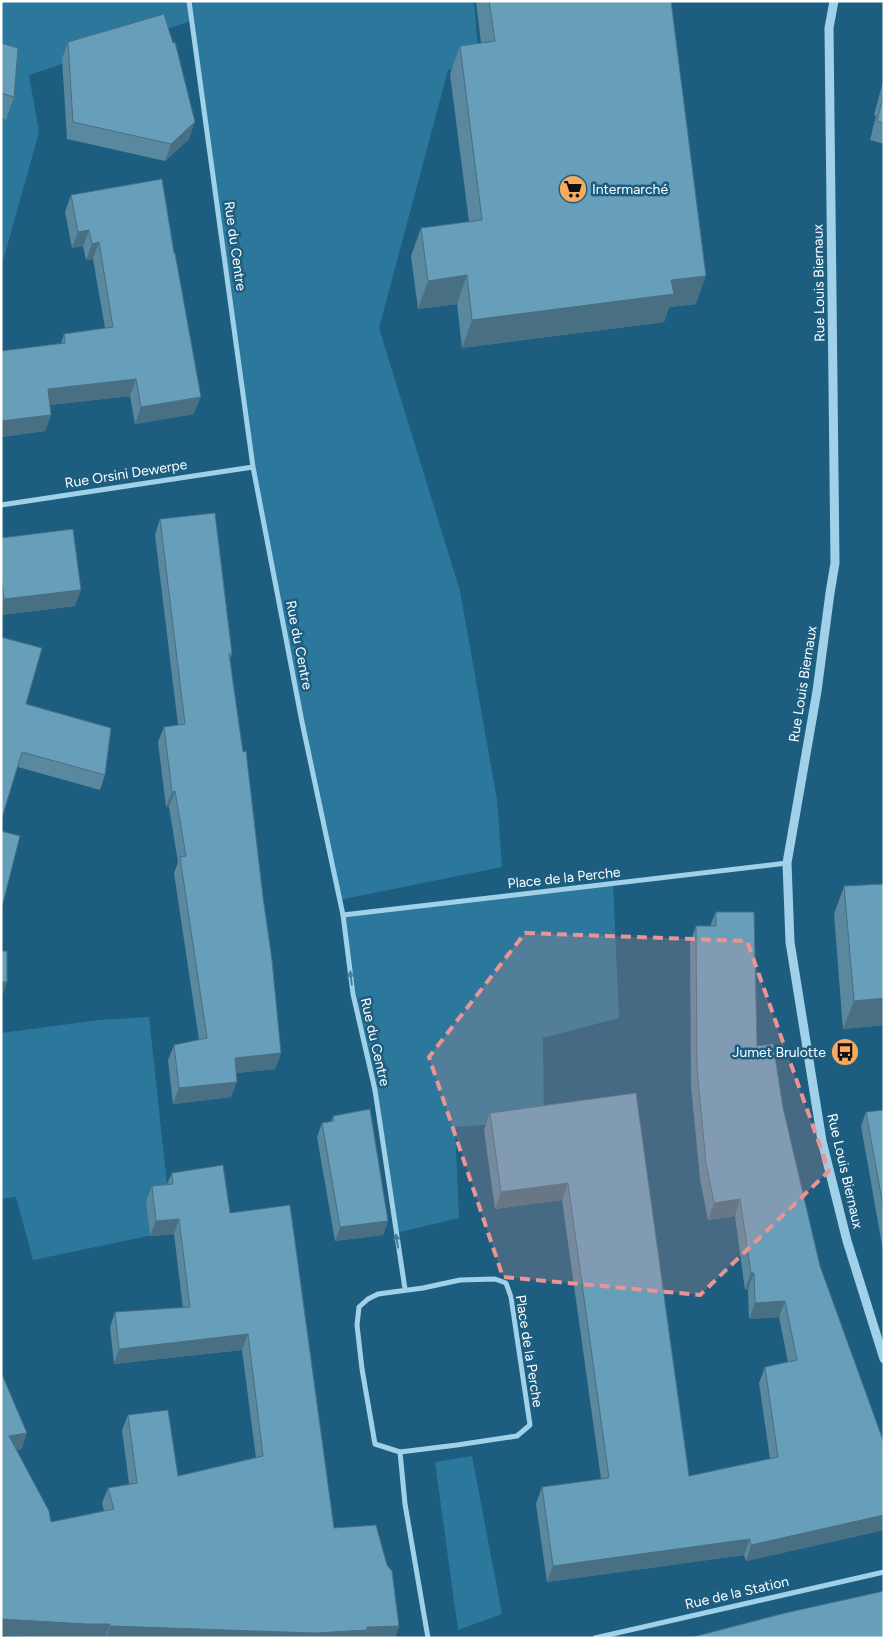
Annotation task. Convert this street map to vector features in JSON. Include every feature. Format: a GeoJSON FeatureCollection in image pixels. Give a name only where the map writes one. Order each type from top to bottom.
{"type":"FeatureCollection","features":[{"type":"Feature","properties":{"kind":"street","name":"Rue du Centre"},"geometry":{"type":"LineString","coordinates":[[189,1],[253,467],[302,722],[343,915],[352,994],[375,1090],[405,1289]]}},
{"type":"Feature","properties":{"kind":"street","name":"Rue Louis Biernaux"},"geometry":{"type":"LineString","coordinates":[[834,1],[829,28],[835,563],[817,691],[787,863],[790,942],[822,1141],[848,1241],[884,1359]]}},
{"type":"Feature","properties":{"kind":"street","name":"Rue Orsini Dewerpe"},"geometry":{"type":"LineString","coordinates":[[1,505],[253,467]]}},
{"type":"Feature","properties":{"kind":"street","name":"Place de la Perche"},"geometry":{"type":"LineString","coordinates":[[343,915],[787,863]]}},
{"type":"Feature","properties":{"kind":"street","name":"Place de la Perche"},"geometry":{"type":"LineString","coordinates":[[460,1280],[495,1280],[506,1283],[511,1297],[530,1425],[516,1436],[400,1452],[375,1444],[362,1368],[357,1316],[359,1307],[368,1299],[378,1294],[405,1289],[423,1288],[460,1280]]}},
{"type":"Feature","properties":{"kind":"street"},"geometry":{"type":"LineString","coordinates":[[400,1452],[405,1504],[428,1638]]}},
{"type":"Feature","properties":{"kind":"street","name":"Rue de la Station"},"geometry":{"type":"LineString","coordinates":[[595,1638],[884,1572]]}},
{"type":"Feature","properties":{"kind":"highlighted area"},"geometry":{"type":"Polygon","coordinates":[[[525,933],[747,941],[829,1171],[700,1295],[503,1277],[429,1057],[525,933]]]}},
{"type":"Feature","properties":{"kind":"shaded area"},"geometry":{"type":"Polygon","coordinates":[[[1,1],[474,1],[479,63],[448,70],[379,328],[460,591],[497,800],[502,867],[339,900],[253,467],[191,21],[29,75],[39,132],[1,268],[1,1]]]}},
{"type":"Feature","properties":{"kind":"shaded area"},"geometry":{"type":"Polygon","coordinates":[[[613,884],[619,1018],[543,1038],[544,1121],[455,1127],[459,1218],[396,1233],[343,915],[613,884]]]}},
{"type":"Feature","properties":{"kind":"shaded area"},"geometry":{"type":"Polygon","coordinates":[[[149,1017],[172,1231],[33,1260],[16,1197],[1,1199],[1,1033],[100,1020],[149,1017]]]}},
{"type":"Feature","properties":{"kind":"shaded area"},"geometry":{"type":"Polygon","coordinates":[[[472,1456],[502,1614],[458,1630],[435,1462],[472,1456]]]}},
{"type":"Feature","properties":{"kind":"building","name":"Intermarché"},"geometry":{"type":"Polygon","coordinates":[[[489,1],[671,1],[706,276],[671,280],[674,294],[472,320],[467,275],[428,281],[421,228],[482,220],[460,46],[495,41],[489,1]]]}},
{"type":"Feature","properties":{"kind":"building"},"geometry":{"type":"Polygon","coordinates":[[[164,14],[173,43],[175,42],[195,122],[171,144],[73,122],[68,42],[164,14]]]}},
{"type":"Feature","properties":{"kind":"building"},"geometry":{"type":"Polygon","coordinates":[[[1,43],[18,48],[14,97],[1,93],[1,43]]]}},
{"type":"Feature","properties":{"kind":"building"},"geometry":{"type":"Polygon","coordinates":[[[884,85],[884,123],[877,121],[884,85]]]}},
{"type":"Feature","properties":{"kind":"building"},"geometry":{"type":"Polygon","coordinates":[[[162,179],[201,397],[141,407],[136,379],[48,389],[51,415],[1,421],[1,351],[65,343],[64,334],[113,327],[99,242],[92,244],[89,230],[78,232],[71,195],[162,179]]]}},
{"type":"Feature","properties":{"kind":"building"},"geometry":{"type":"Polygon","coordinates":[[[215,513],[232,654],[229,654],[243,752],[246,751],[272,960],[281,1053],[235,1058],[237,1082],[179,1088],[174,1045],[207,1038],[180,857],[186,856],[175,791],[172,792],[164,727],[185,724],[160,519],[215,513]]]}},
{"type":"Feature","properties":{"kind":"building"},"geometry":{"type":"Polygon","coordinates":[[[73,529],[81,590],[4,599],[1,573],[1,538],[73,529]]]}},
{"type":"Feature","properties":{"kind":"building"},"geometry":{"type":"Polygon","coordinates":[[[1,637],[42,648],[26,704],[111,728],[105,775],[22,752],[1,821],[1,637]]]}},
{"type":"Feature","properties":{"kind":"building"},"geometry":{"type":"Polygon","coordinates":[[[1,831],[20,836],[1,911],[1,831]]]}},
{"type":"Feature","properties":{"kind":"building"},"geometry":{"type":"Polygon","coordinates":[[[884,884],[884,998],[854,1001],[844,886],[884,884]]]}},
{"type":"Feature","properties":{"kind":"building"},"geometry":{"type":"Polygon","coordinates":[[[716,912],[754,912],[757,1046],[773,1044],[783,1108],[820,1266],[884,1443],[884,1515],[751,1545],[750,1539],[553,1566],[542,1487],[609,1478],[568,1183],[501,1192],[490,1113],[636,1093],[689,1476],[778,1457],[765,1367],[797,1360],[785,1301],[755,1303],[754,1273],[751,1273],[740,1199],[714,1203],[706,1163],[697,1069],[696,926],[716,926],[716,912]]]}},
{"type":"Feature","properties":{"kind":"building"},"geometry":{"type":"Polygon","coordinates":[[[1,951],[7,951],[7,982],[1,982],[1,951]]]}},
{"type":"Feature","properties":{"kind":"building"},"geometry":{"type":"Polygon","coordinates":[[[370,1109],[388,1221],[340,1227],[322,1123],[334,1121],[333,1116],[370,1109]]]}},
{"type":"Feature","properties":{"kind":"building"},"geometry":{"type":"Polygon","coordinates":[[[884,1110],[884,1211],[866,1112],[884,1110]]]}},
{"type":"Feature","properties":{"kind":"building"},"geometry":{"type":"Polygon","coordinates":[[[223,1165],[230,1213],[290,1205],[334,1528],[376,1525],[387,1565],[392,1571],[399,1626],[367,1627],[367,1630],[315,1633],[110,1626],[110,1624],[1,1619],[1,1372],[27,1433],[9,1436],[49,1511],[51,1522],[114,1509],[108,1488],[137,1483],[128,1415],[168,1410],[178,1476],[263,1456],[248,1334],[119,1349],[115,1312],[190,1307],[179,1219],[156,1221],[152,1186],[173,1184],[172,1173],[223,1165]]]}},
{"type":"Feature","properties":{"kind":"building"},"geometry":{"type":"Polygon","coordinates":[[[884,1591],[884,1638],[689,1638],[785,1613],[884,1591]]]}},
{"type":"Feature","properties":{"kind":"place","name":"Intermarché"},"geometry":{"type":"Point","coordinates":[573,189]}},
{"type":"Feature","properties":{"kind":"place","name":"Jumet Brulotte"},"geometry":{"type":"Point","coordinates":[845,1052]}}]}
